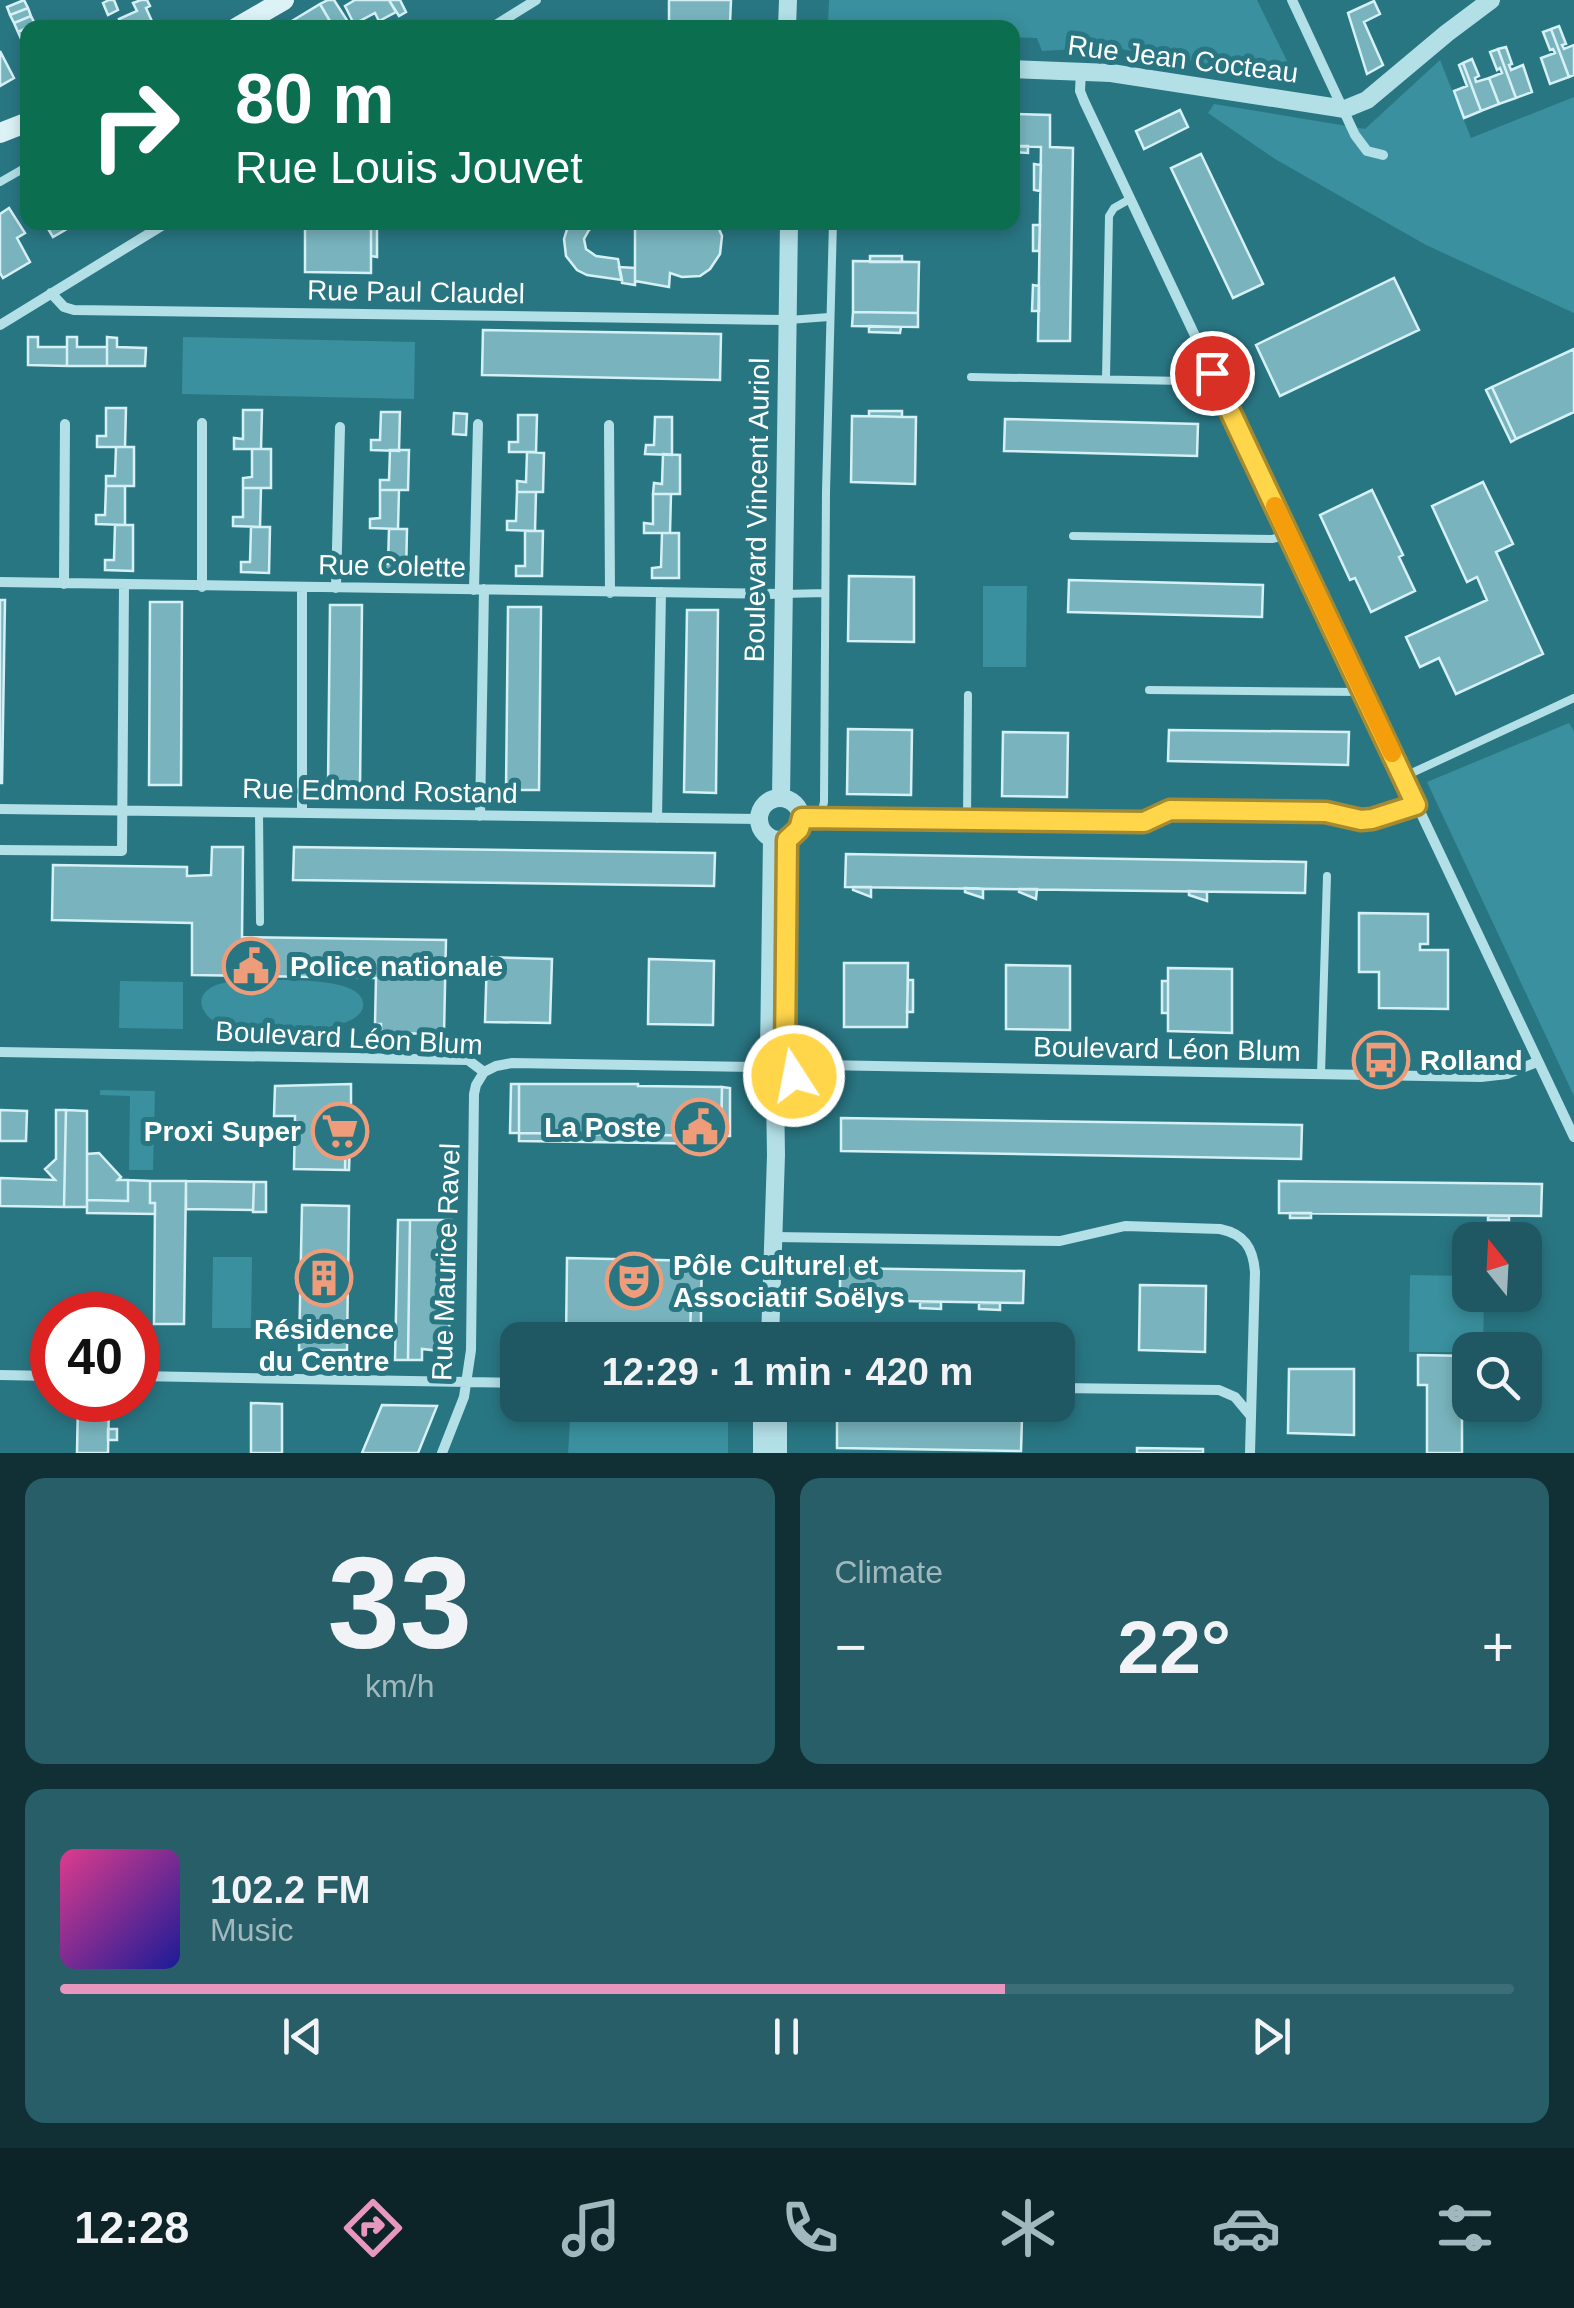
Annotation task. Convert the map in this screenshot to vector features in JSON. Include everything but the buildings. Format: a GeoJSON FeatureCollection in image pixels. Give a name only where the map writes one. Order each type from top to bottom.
{"type":"FeatureCollection","features":[{"type":"Feature","properties":{"kind":"main road"},"geometry":{"type":"LineString","coordinates":[[250,20],[284,0]]}},
{"type":"Feature","properties":{"kind":"street"},"geometry":{"type":"LineString","coordinates":[[503,20],[536,0]]}},
{"type":"Feature","properties":{"kind":"street"},"geometry":{"type":"LineString","coordinates":[[1292,0],[1355,135],[1367,151],[1383,155]]}},
{"type":"Feature","properties":{"kind":"street"},"geometry":{"type":"LineString","coordinates":[[1345,110],[1367,100],[1491,0]]}},
{"type":"Feature","properties":{"kind":"street","name":"Rue Jean Cocteau"},"geometry":{"type":"LineString","coordinates":[[1020,70],[1145,77],[1345,110]]}},
{"type":"Feature","properties":{"kind":"street"},"geometry":{"type":"LineString","coordinates":[[1081,72],[1080,91],[1574,1137]]}},
{"type":"Feature","properties":{"kind":"street"},"geometry":{"type":"LineString","coordinates":[[0,325],[155,230]]}},
{"type":"Feature","properties":{"kind":"street","name":"Boulevard Vincent Auriol"},"geometry":{"type":"LineString","coordinates":[[781,798],[789,230]]}},
{"type":"Feature","properties":{"kind":"street","name":"Rue Paul Claudel"},"geometry":{"type":"LineString","coordinates":[[51,294],[64,307],[74,310],[788,320]]}},
{"type":"Feature","properties":{"kind":"street"},"geometry":{"type":"LineString","coordinates":[[202,423],[202,587]]}},
{"type":"Feature","properties":{"kind":"street"},"geometry":{"type":"LineString","coordinates":[[64,584],[65,424]]}},
{"type":"Feature","properties":{"kind":"street"},"geometry":{"type":"LineString","coordinates":[[478,424],[480,816]]}},
{"type":"Feature","properties":{"kind":"street"},"geometry":{"type":"LineString","coordinates":[[609,425],[610,592]]}},
{"type":"Feature","properties":{"kind":"street"},"geometry":{"type":"LineString","coordinates":[[336,588],[340,427]]}},
{"type":"Feature","properties":{"kind":"street","name":"Rue Colette"},"geometry":{"type":"LineString","coordinates":[[0,582],[783,594]]}},
{"type":"Feature","properties":{"kind":"street"},"geometry":{"type":"LineString","coordinates":[[0,850],[122,851],[124,585]]}},
{"type":"Feature","properties":{"kind":"street"},"geometry":{"type":"LineString","coordinates":[[302,588],[302,813]]}},
{"type":"Feature","properties":{"kind":"street"},"geometry":{"type":"LineString","coordinates":[[657,818],[660,592]]}},
{"type":"Feature","properties":{"kind":"street"},"geometry":{"type":"LineString","coordinates":[[811,818],[779,839],[763,833],[758,818],[763,806],[774,798],[793,802],[811,818],[1144,822],[1170,810],[1326,812],[1361,820],[1416,805]]}},
{"type":"Feature","properties":{"kind":"street","name":"Rue Edmond Rostand"},"geometry":{"type":"LineString","coordinates":[[0,809],[758,818]]}},
{"type":"Feature","properties":{"kind":"street"},"geometry":{"type":"LineString","coordinates":[[779,839],[783,1059],[794,1076],[788,1088],[768,1093],[758,1086],[754,1067],[760,1058],[783,1059]]}},
{"type":"Feature","properties":{"kind":"street","name":"Boulevard Léon Blum"},"geometry":{"type":"LineString","coordinates":[[0,1052],[468,1060],[484,1072],[512,1063],[754,1067]]}},
{"type":"Feature","properties":{"kind":"street","name":"Boulevard Léon Blum"},"geometry":{"type":"LineString","coordinates":[[783,1059],[820,1065],[1481,1078],[1508,1074],[1537,1062]]}},
{"type":"Feature","properties":{"kind":"street","name":"Rue Maurice Ravel"},"geometry":{"type":"LineString","coordinates":[[442,1453],[464,1397],[472,1332],[474,1094],[484,1072]]}},
{"type":"Feature","properties":{"kind":"street"},"geometry":{"type":"LineString","coordinates":[[771,1322],[775,1093]]}},
{"type":"Feature","properties":{"kind":"street"},"geometry":{"type":"LineString","coordinates":[[774,1237],[1060,1240],[1125,1226],[1231,1231],[1250,1247],[1254,1260],[1250,1453]]}},
{"type":"Feature","properties":{"kind":"street"},"geometry":{"type":"LineString","coordinates":[[0,1375],[30,1376]]}},
{"type":"Feature","properties":{"kind":"street"},"geometry":{"type":"LineString","coordinates":[[160,1376],[500,1383]]}},
{"type":"Feature","properties":{"kind":"street"},"geometry":{"type":"LineString","coordinates":[[1075,1388],[1219,1390],[1235,1397],[1250,1415]]}},
{"type":"Feature","properties":{"kind":"street"},"geometry":{"type":"LineString","coordinates":[[762,1422],[762,1453]]}},
{"type":"Feature","properties":{"kind":"street"},"geometry":{"type":"LineString","coordinates":[[778,1422],[778,1453]]}},
{"type":"Feature","properties":{"kind":"lane"},"geometry":{"type":"LineString","coordinates":[[1106,379],[1109,216],[1114,208],[1130,199]]}},
{"type":"Feature","properties":{"kind":"lane"},"geometry":{"type":"LineString","coordinates":[[811,818],[824,802],[833,230]]}},
{"type":"Feature","properties":{"kind":"lane"},"geometry":{"type":"LineString","coordinates":[[788,320],[829,317]]}},
{"type":"Feature","properties":{"kind":"lane"},"geometry":{"type":"LineString","coordinates":[[972,377],[1185,381],[1212,373]]}},
{"type":"Feature","properties":{"kind":"lane"},"geometry":{"type":"LineString","coordinates":[[1073,536],[1272,539],[1289,534]]}},
{"type":"Feature","properties":{"kind":"lane"},"geometry":{"type":"LineString","coordinates":[[783,594],[825,593]]}},
{"type":"Feature","properties":{"kind":"lane"},"geometry":{"type":"LineString","coordinates":[[1148,690],[1362,692]]}},
{"type":"Feature","properties":{"kind":"lane"},"geometry":{"type":"LineString","coordinates":[[966,820],[968,694]]}},
{"type":"Feature","properties":{"kind":"lane"},"geometry":{"type":"LineString","coordinates":[[1403,777],[1574,698]]}},
{"type":"Feature","properties":{"kind":"lane"},"geometry":{"type":"LineString","coordinates":[[259,812],[260,922]]}},
{"type":"Feature","properties":{"kind":"lane"},"geometry":{"type":"LineString","coordinates":[[1322,1074],[1327,876]]}},
{"type":"Feature","properties":{"kind":"shaded area"},"geometry":{"type":"Polygon","coordinates":[[[829,0],[1257,0],[1289,65],[1287,71],[1273,75],[1109,47],[1042,51],[1037,38],[1020,37],[1020,20],[828,20],[829,0]]]}},
{"type":"Feature","properties":{"kind":"shaded area"},"geometry":{"type":"Polygon","coordinates":[[[1440,60],[1471,138],[1574,97],[1574,313],[1426,245],[1275,159],[1208,113],[1214,104],[1365,129],[1440,60]]]}},
{"type":"Feature","properties":{"kind":"shaded area"},"geometry":{"type":"Polygon","coordinates":[[[183,337],[415,342],[414,399],[182,394],[183,337]]]}},
{"type":"Feature","properties":{"kind":"shaded area"},"geometry":{"type":"Polygon","coordinates":[[[983,586],[1027,586],[1026,667],[983,667],[983,586]]]}},
{"type":"Feature","properties":{"kind":"shaded area"},"geometry":{"type":"Polygon","coordinates":[[[1569,723],[1574,731],[1574,1096],[1427,782],[1569,723]]]}},
{"type":"Feature","properties":{"kind":"shaded area"},"geometry":{"type":"Polygon","coordinates":[[[120,981],[183,982],[183,1029],[119,1028],[120,981]]]}},
{"type":"Feature","properties":{"kind":"shaded area"},"geometry":{"type":"Polygon","coordinates":[[[223,983],[332,983],[360,996],[363,1007],[356,1017],[341,1024],[297,1030],[250,1030],[209,1018],[201,1003],[204,993],[223,983]]]}},
{"type":"Feature","properties":{"kind":"shaded area"},"geometry":{"type":"Polygon","coordinates":[[[100,1090],[155,1091],[153,1170],[129,1170],[130,1096],[100,1095],[100,1090]]]}},
{"type":"Feature","properties":{"kind":"shaded area"},"geometry":{"type":"Polygon","coordinates":[[[213,1257],[252,1257],[251,1328],[212,1328],[213,1257]]]}},
{"type":"Feature","properties":{"kind":"shaded area"},"geometry":{"type":"Polygon","coordinates":[[[1410,1275],[1452,1276],[1452,1312],[1484,1312],[1483,1332],[1452,1332],[1452,1352],[1409,1352],[1410,1275]]]}},
{"type":"Feature","properties":{"kind":"shaded area"},"geometry":{"type":"Polygon","coordinates":[[[570,1422],[728,1422],[728,1453],[568,1453],[570,1422]]]}},
{"type":"Feature","properties":{"kind":"slow traffic"},"geometry":{"type":"LineString","coordinates":[[1275,506],[1392,753]]}},
{"type":"Feature","properties":{"kind":"place","name":"Police nationale"},"geometry":{"type":"Point","coordinates":[251,966]}},
{"type":"Feature","properties":{"kind":"place","name":"Rolland"},"geometry":{"type":"Point","coordinates":[1381,1060]}},
{"type":"Feature","properties":{"kind":"place","name":"La Poste"},"geometry":{"type":"Point","coordinates":[700,1127]}},
{"type":"Feature","properties":{"kind":"place","name":"Proxi Super"},"geometry":{"type":"Point","coordinates":[340,1131]}},
{"type":"Feature","properties":{"kind":"place","name":"Résidence du Centre"},"geometry":{"type":"Point","coordinates":[324,1278]}},
{"type":"Feature","properties":{"kind":"place","name":"Pôle Culturel et Associatif Soëlys"},"geometry":{"type":"Point","coordinates":[634,1281]}},
{"type":"Feature","properties":{"kind":"route"},"geometry":{"type":"LineString","coordinates":[[794,1076],[792,1063],[785,1056],[787,840],[796,834],[802,818],[1144,822],[1170,810],[1326,812],[1361,820],[1416,805],[1212,373]]}}]}
